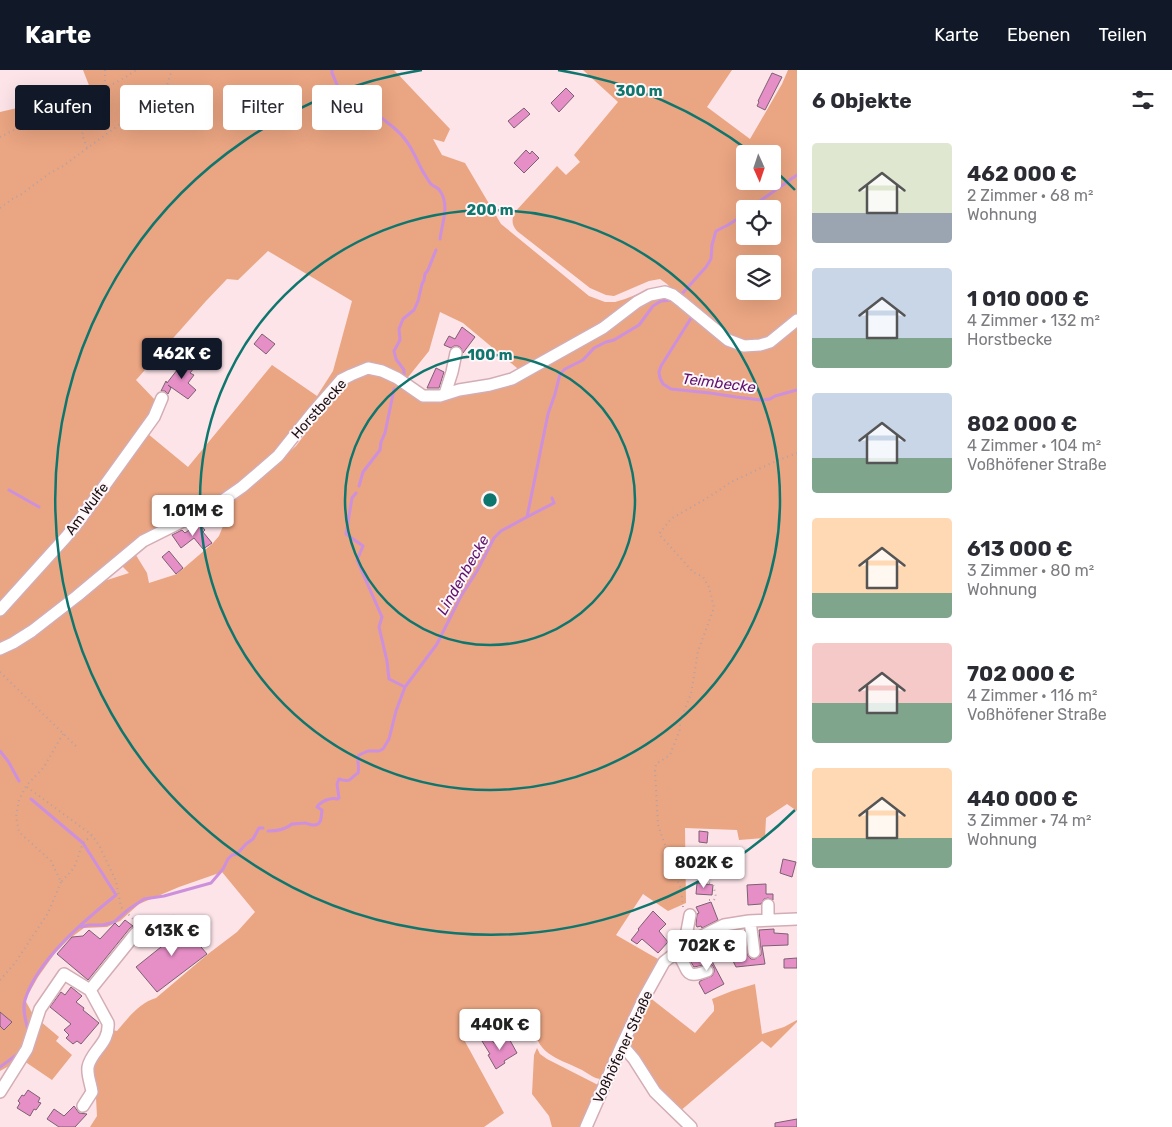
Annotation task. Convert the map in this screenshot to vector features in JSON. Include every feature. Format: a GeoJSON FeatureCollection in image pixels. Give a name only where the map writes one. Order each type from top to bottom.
{"type":"FeatureCollection","features":[{"type":"Feature","properties":{"kind":"street","name":"Horstbecke"},"geometry":{"type":"LineString","coordinates":[[0,649],[32,631],[143,541],[219,502],[242,487],[278,456],[341,380],[368,368],[382,371],[398,378],[423,396],[440,396],[459,390],[490,385],[512,379],[603,328],[637,302],[657,293],[665,292],[673,295],[728,340],[744,346],[760,346],[770,342],[797,320]]}},
{"type":"Feature","properties":{"kind":"street"},"geometry":{"type":"LineString","coordinates":[[445,394],[456,353]]}},
{"type":"Feature","properties":{"kind":"street","name":"Am Wulfe"},"geometry":{"type":"LineString","coordinates":[[0,610],[79,521],[154,417],[162,398]]}},
{"type":"Feature","properties":{"kind":"street"},"geometry":{"type":"LineString","coordinates":[[768,905],[768,920]]}},
{"type":"Feature","properties":{"kind":"street"},"geometry":{"type":"LineString","coordinates":[[687,911],[689,942]]}},
{"type":"Feature","properties":{"kind":"street","name":"Voßhöfener Straße"},"geometry":{"type":"LineString","coordinates":[[586,1127],[644,998],[664,962],[689,942],[724,926],[746,921],[797,919]]}},
{"type":"Feature","properties":{"kind":"street"},"geometry":{"type":"LineString","coordinates":[[744,936],[746,921]]}},
{"type":"Feature","properties":{"kind":"street"},"geometry":{"type":"LineString","coordinates":[[746,921],[754,952]]}},
{"type":"Feature","properties":{"kind":"street"},"geometry":{"type":"LineString","coordinates":[[90,990],[136,933]]}},
{"type":"Feature","properties":{"kind":"street"},"geometry":{"type":"LineString","coordinates":[[676,952],[689,974],[693,976],[707,971]]}},
{"type":"Feature","properties":{"kind":"street"},"geometry":{"type":"LineString","coordinates":[[0,1092],[26,1049],[40,1009],[64,974],[90,990],[108,1023],[104,1040],[89,1066],[92,1092],[84,1106]]}},
{"type":"Feature","properties":{"kind":"street"},"geometry":{"type":"LineString","coordinates":[[622,1045],[634,1059],[655,1092],[691,1127]]}},
{"type":"Feature","properties":{"kind":"path"},"geometry":{"type":"LineString","coordinates":[[104,85],[105,70]]}},
{"type":"Feature","properties":{"kind":"path"},"geometry":{"type":"LineString","coordinates":[[110,86],[125,79],[136,70]]}},
{"type":"Feature","properties":{"kind":"path"},"geometry":{"type":"LineString","coordinates":[[0,208],[63,166],[166,91],[172,70]]}},
{"type":"Feature","properties":{"kind":"path"},"geometry":{"type":"LineString","coordinates":[[0,137],[15,130]]}},
{"type":"Feature","properties":{"kind":"path"},"geometry":{"type":"LineString","coordinates":[[85,130],[82,134],[87,148]]}},
{"type":"Feature","properties":{"kind":"path"},"geometry":{"type":"LineString","coordinates":[[687,911],[658,825],[655,771],[656,764],[670,755],[680,729],[680,721],[691,694],[698,651],[714,608],[709,588],[703,576],[694,572],[659,534],[671,519],[731,482],[797,453]]}},
{"type":"Feature","properties":{"kind":"path"},"geometry":{"type":"LineString","coordinates":[[0,672],[77,747]]}},
{"type":"Feature","properties":{"kind":"path"},"geometry":{"type":"LineString","coordinates":[[61,882],[51,861],[19,832],[16,817],[19,800],[26,786],[44,767],[63,734]]}},
{"type":"Feature","properties":{"kind":"path"},"geometry":{"type":"LineString","coordinates":[[26,786],[92,835],[116,881],[121,907],[130,916]]}},
{"type":"Feature","properties":{"kind":"path"},"geometry":{"type":"LineString","coordinates":[[0,980],[15,963],[48,913],[61,882],[74,868],[83,843],[92,835]]}},
{"type":"Feature","properties":{"kind":"path"},"geometry":{"type":"LineString","coordinates":[[709,900],[716,898],[713,884],[708,883],[709,876],[705,871],[706,860],[710,858]]}},
{"type":"Feature","properties":{"kind":"shaded area"},"geometry":{"type":"Polygon","coordinates":[[[83,70],[394,70],[450,129],[444,142],[433,139],[442,155],[465,163],[501,224],[589,296],[605,302],[615,302],[648,290],[658,289],[660,290],[656,295],[671,297],[680,302],[718,336],[722,333],[660,279],[649,281],[614,296],[606,295],[590,288],[517,231],[513,224],[513,218],[515,212],[557,166],[566,175],[580,162],[574,155],[618,102],[583,70],[732,70],[707,107],[750,139],[788,70],[797,70],[797,317],[769,340],[756,344],[729,339],[727,342],[748,348],[765,346],[781,337],[797,323],[797,811],[787,804],[766,818],[765,838],[739,840],[737,830],[685,828],[686,903],[668,911],[643,894],[616,935],[660,960],[642,992],[603,1079],[595,1078],[548,1053],[538,1041],[533,1020],[526,1022],[482,1022],[462,1036],[504,1113],[484,1127],[90,1127],[97,1116],[96,1098],[84,1095],[88,1072],[108,1029],[117,1031],[139,1007],[156,998],[237,932],[255,912],[222,872],[139,904],[120,921],[107,927],[84,928],[69,939],[55,953],[25,1000],[35,1018],[26,1045],[16,1062],[0,1071],[0,652],[25,639],[101,582],[129,573],[116,560],[95,579],[14,639],[0,646],[0,112],[15,108],[15,130],[110,130],[110,85],[89,85],[83,70]],[[268,251],[238,280],[227,279],[136,380],[156,401],[153,415],[142,429],[188,467],[272,365],[317,396],[333,371],[352,301],[268,251]],[[440,312],[429,351],[405,381],[383,370],[368,367],[339,379],[276,454],[242,485],[217,502],[131,547],[147,573],[149,583],[177,574],[213,543],[219,536],[223,526],[223,517],[219,508],[243,493],[296,446],[344,382],[368,371],[397,380],[423,397],[441,398],[459,392],[501,387],[522,378],[517,368],[463,323],[440,312]]]}},
{"type":"Feature","properties":{"kind":"shaded area"},"geometry":{"type":"Polygon","coordinates":[[[755,984],[762,1034],[784,1027],[797,1020],[797,1022],[771,1048],[762,1041],[679,1112],[658,1093],[630,1046],[630,1040],[649,997],[695,1033],[714,1011],[712,999],[755,984]]]}},
{"type":"Feature","properties":{"kind":"shaded area"},"geometry":{"type":"Polygon","coordinates":[[[40,1021],[59,1037],[56,1041],[72,1055],[52,1080],[24,1061],[40,1021]]]}},
{"type":"Feature","properties":{"kind":"shaded area"},"geometry":{"type":"Polygon","coordinates":[[[537,1048],[540,1054],[547,1059],[600,1086],[582,1127],[552,1127],[549,1116],[532,1094],[534,1055],[537,1048]]]}},
{"type":"Feature","properties":{"kind":"building"},"geometry":{"type":"Polygon","coordinates":[[[772,73],[782,77],[765,110],[757,106],[772,73]]]}},
{"type":"Feature","properties":{"kind":"building"},"geometry":{"type":"Polygon","coordinates":[[[566,88],[574,96],[559,112],[551,103],[566,88]]]}},
{"type":"Feature","properties":{"kind":"building"},"geometry":{"type":"Polygon","coordinates":[[[524,108],[530,114],[514,128],[508,121],[524,108]]]}},
{"type":"Feature","properties":{"kind":"building"},"geometry":{"type":"Polygon","coordinates":[[[526,150],[530,154],[532,151],[539,158],[524,173],[514,163],[526,150]]]}},
{"type":"Feature","properties":{"kind":"building"},"geometry":{"type":"Polygon","coordinates":[[[462,327],[475,337],[463,353],[458,346],[451,348],[444,345],[449,336],[455,339],[462,327]]]}},
{"type":"Feature","properties":{"kind":"building"},"geometry":{"type":"Polygon","coordinates":[[[262,334],[275,344],[266,354],[254,344],[262,334]]]}},
{"type":"Feature","properties":{"kind":"building"},"geometry":{"type":"Polygon","coordinates":[[[190,357],[198,363],[190,373],[194,375],[188,383],[196,390],[188,399],[168,385],[171,388],[168,394],[165,391],[161,391],[166,381],[167,383],[190,357]]]}},
{"type":"Feature","properties":{"kind":"building"},"geometry":{"type":"Polygon","coordinates":[[[436,368],[444,372],[439,388],[427,388],[436,368]]]}},
{"type":"Feature","properties":{"kind":"building"},"geometry":{"type":"Polygon","coordinates":[[[199,523],[205,530],[203,532],[212,543],[203,549],[194,538],[181,548],[172,535],[182,530],[185,533],[199,523]]]}},
{"type":"Feature","properties":{"kind":"building"},"geometry":{"type":"Polygon","coordinates":[[[169,551],[183,568],[176,574],[162,557],[169,551]]]}},
{"type":"Feature","properties":{"kind":"building"},"geometry":{"type":"Polygon","coordinates":[[[699,831],[708,832],[707,843],[699,842],[699,831]]]}},
{"type":"Feature","properties":{"kind":"building"},"geometry":{"type":"Polygon","coordinates":[[[783,859],[796,862],[792,877],[780,873],[783,859]]]}},
{"type":"Feature","properties":{"kind":"building"},"geometry":{"type":"Polygon","coordinates":[[[697,883],[713,885],[712,895],[696,894],[697,883]]]}},
{"type":"Feature","properties":{"kind":"building"},"geometry":{"type":"Polygon","coordinates":[[[766,884],[766,894],[773,894],[773,900],[768,898],[764,899],[761,904],[748,905],[747,885],[766,884]]]}},
{"type":"Feature","properties":{"kind":"building"},"geometry":{"type":"Polygon","coordinates":[[[711,902],[718,920],[702,928],[701,926],[697,927],[697,914],[699,913],[696,907],[711,902]]]}},
{"type":"Feature","properties":{"kind":"building"},"geometry":{"type":"Polygon","coordinates":[[[653,911],[666,924],[659,931],[668,942],[658,953],[642,939],[637,944],[631,940],[653,911]]]}},
{"type":"Feature","properties":{"kind":"building"},"geometry":{"type":"Polygon","coordinates":[[[174,915],[207,954],[157,992],[136,967],[176,935],[165,923],[174,915]]]}},
{"type":"Feature","properties":{"kind":"building"},"geometry":{"type":"Polygon","coordinates":[[[125,920],[133,926],[88,980],[57,954],[72,937],[83,936],[89,930],[100,939],[115,923],[119,927],[125,920]]]}},
{"type":"Feature","properties":{"kind":"building"},"geometry":{"type":"Polygon","coordinates":[[[774,929],[774,933],[788,934],[788,945],[762,946],[765,964],[736,967],[733,961],[731,961],[729,946],[731,946],[731,942],[745,938],[748,956],[751,959],[755,959],[761,955],[759,930],[774,929]]]}},
{"type":"Feature","properties":{"kind":"building"},"geometry":{"type":"Polygon","coordinates":[[[706,950],[724,984],[705,994],[699,983],[712,976],[714,968],[708,964],[694,967],[689,959],[706,950]]]}},
{"type":"Feature","properties":{"kind":"building"},"geometry":{"type":"Polygon","coordinates":[[[797,958],[797,968],[784,968],[784,959],[797,958]]]}},
{"type":"Feature","properties":{"kind":"building"},"geometry":{"type":"Polygon","coordinates":[[[71,987],[82,996],[76,1002],[99,1023],[81,1044],[77,1041],[73,1044],[66,1038],[69,1035],[64,1030],[71,1024],[50,1007],[61,992],[65,995],[71,987]]]}},
{"type":"Feature","properties":{"kind":"building"},"geometry":{"type":"Polygon","coordinates":[[[0,1012],[12,1022],[4,1030],[0,1026],[0,1012]]]}},
{"type":"Feature","properties":{"kind":"building"},"geometry":{"type":"Polygon","coordinates":[[[507,1035],[517,1053],[504,1061],[505,1063],[496,1069],[482,1041],[490,1037],[494,1043],[507,1035]]]}},
{"type":"Feature","properties":{"kind":"building"},"geometry":{"type":"Polygon","coordinates":[[[28,1090],[40,1098],[38,1102],[41,1103],[30,1116],[17,1108],[20,1103],[18,1101],[28,1090]]]}},
{"type":"Feature","properties":{"kind":"building"},"geometry":{"type":"Polygon","coordinates":[[[74,1106],[79,1113],[87,1114],[75,1127],[59,1127],[47,1119],[54,1109],[64,1116],[74,1106]]]}},
{"type":"Feature","properties":{"kind":"building"},"geometry":{"type":"Polygon","coordinates":[[[797,1119],[797,1127],[775,1127],[775,1123],[797,1119]]]}},
{"type":"Feature","properties":{"kind":"waterway"},"geometry":{"type":"LineString","coordinates":[[332,70],[342,93],[371,110],[403,136],[429,181],[443,196],[445,208],[440,239]]}},
{"type":"Feature","properties":{"kind":"waterway","name":"Lindenbecke"},"geometry":{"type":"LineString","coordinates":[[761,200],[797,175]]}},
{"type":"Feature","properties":{"kind":"waterway","name":"Lindenbecke"},"geometry":{"type":"LineString","coordinates":[[680,296],[711,259],[716,231],[736,220]]}},
{"type":"Feature","properties":{"kind":"waterway"},"geometry":{"type":"LineString","coordinates":[[404,377],[404,370],[396,359],[394,351],[400,340],[399,329],[403,319],[414,310],[425,274],[436,250]]}},
{"type":"Feature","properties":{"kind":"waterway","name":"Lindenbecke"},"geometry":{"type":"LineString","coordinates":[[268,831],[281,830],[292,824],[318,824],[321,820],[322,810],[317,807],[326,800],[339,798],[337,784],[339,779],[349,780],[358,773],[359,755],[368,751],[383,749],[389,739],[396,711],[405,687],[437,644],[461,596],[477,571],[494,538],[501,531],[527,517],[548,414],[560,374],[565,369],[583,360],[594,348],[614,340],[639,325],[653,306],[661,301],[673,300]]}},
{"type":"Feature","properties":{"kind":"waterway","name":"Teimbecke"},"geometry":{"type":"LineString","coordinates":[[693,315],[661,366],[659,372],[663,384],[671,389],[761,400],[797,390]]}},
{"type":"Feature","properties":{"kind":"waterway"},"geometry":{"type":"LineString","coordinates":[[359,486],[363,472],[380,450],[394,389]]}},
{"type":"Feature","properties":{"kind":"waterway"},"geometry":{"type":"LineString","coordinates":[[9,490],[39,507]]}},
{"type":"Feature","properties":{"kind":"waterway"},"geometry":{"type":"LineString","coordinates":[[356,493],[352,498],[346,534],[363,546],[357,560],[382,617],[379,627],[389,679],[405,687]]}},
{"type":"Feature","properties":{"kind":"waterway"},"geometry":{"type":"LineString","coordinates":[[527,517],[554,503],[552,498]]}},
{"type":"Feature","properties":{"kind":"waterway"},"geometry":{"type":"LineString","coordinates":[[0,751],[19,781]]}},
{"type":"Feature","properties":{"kind":"waterway"},"geometry":{"type":"LineString","coordinates":[[27,1033],[24,1004],[31,985],[40,970],[63,942],[90,916],[116,895],[83,843],[31,799]]}},
{"type":"Feature","properties":{"kind":"waterway","name":"Lindenbecke"},"geometry":{"type":"LineString","coordinates":[[81,927],[114,922],[144,899],[164,896],[211,883],[223,869],[228,859],[232,855],[237,854],[253,839],[259,828],[263,828]]}},
{"type":"Feature","properties":{"kind":"waterway"},"geometry":{"type":"LineString","coordinates":[[0,1067],[19,1053]]}}]}
